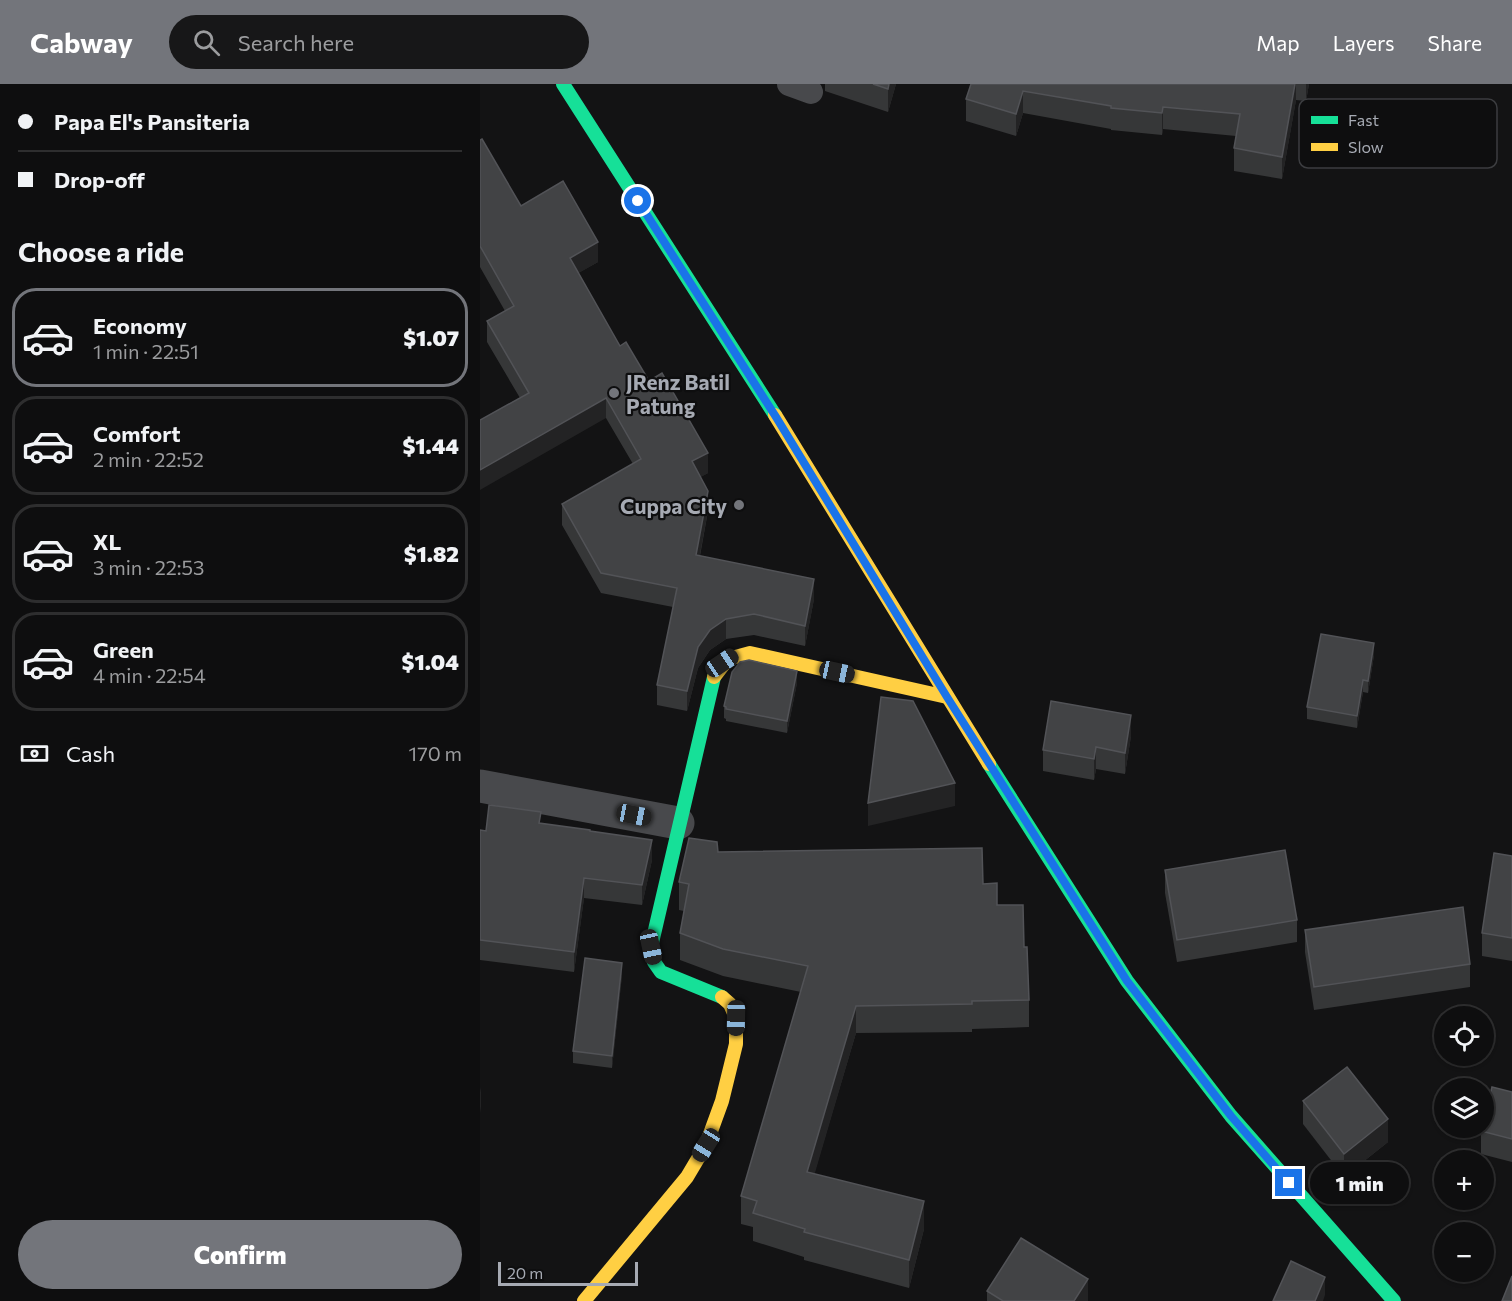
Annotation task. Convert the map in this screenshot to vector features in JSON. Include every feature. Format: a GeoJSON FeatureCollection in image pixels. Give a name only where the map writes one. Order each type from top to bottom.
{"type":"FeatureCollection","features":[{"type":"Feature","properties":{"kind":"main road"},"geometry":{"type":"LineString","coordinates":[[563,84],[776,417],[947,697],[1127,981],[1231,1116],[1394,1301]]}},
{"type":"Feature","properties":{"kind":"main road"},"geometry":{"type":"LineString","coordinates":[[584,1301],[687,1177],[706,1145],[722,1101],[736,1044],[736,1018],[730,1004],[720,995],[661,972],[654,962],[651,947],[678,823],[714,677],[722,663],[734,655],[750,652],[947,697]]}},
{"type":"Feature","properties":{"kind":"street"},"geometry":{"type":"LineString","coordinates":[[480,786],[678,823]]}},
{"type":"Feature","properties":{"kind":"building"},"geometry":{"type":"Polygon","coordinates":[[[873,84],[889,84],[888,89],[873,84]]]}},
{"type":"Feature","properties":{"kind":"building"},"geometry":{"type":"Polygon","coordinates":[[[971,84],[1295,84],[1282,157],[1234,148],[1240,114],[1163,107],[1162,113],[1111,108],[1111,106],[1023,91],[1016,114],[966,99],[971,84]]]}},
{"type":"Feature","properties":{"kind":"building"},"geometry":{"type":"Polygon","coordinates":[[[482,139],[521,206],[563,181],[598,242],[570,258],[620,346],[626,342],[649,381],[662,373],[708,453],[692,461],[708,491],[696,555],[814,579],[805,626],[754,614],[726,619],[710,630],[698,647],[687,691],[657,685],[677,588],[601,573],[562,504],[641,459],[606,398],[480,470],[480,420],[529,393],[487,321],[514,306],[480,246],[480,140],[482,139]]]}},
{"type":"Feature","properties":{"kind":"building"},"geometry":{"type":"Polygon","coordinates":[[[1321,634],[1374,643],[1368,681],[1363,680],[1357,716],[1307,707],[1321,634]]]}},
{"type":"Feature","properties":{"kind":"building"},"geometry":{"type":"Polygon","coordinates":[[[749,660],[797,671],[787,721],[726,709],[724,706],[732,672],[740,662],[749,660]]]}},
{"type":"Feature","properties":{"kind":"building"},"geometry":{"type":"Polygon","coordinates":[[[881,697],[913,701],[955,783],[868,803],[881,697]]]}},
{"type":"Feature","properties":{"kind":"building"},"geometry":{"type":"Polygon","coordinates":[[[1051,701],[1131,715],[1125,753],[1096,747],[1094,759],[1043,750],[1051,701]]]}},
{"type":"Feature","properties":{"kind":"building"},"geometry":{"type":"Polygon","coordinates":[[[489,805],[541,812],[539,823],[652,840],[642,885],[584,878],[574,952],[480,940],[480,830],[486,831],[489,805]]]}},
{"type":"Feature","properties":{"kind":"building"},"geometry":{"type":"Polygon","coordinates":[[[689,838],[717,842],[718,852],[982,848],[983,884],[997,883],[997,905],[1023,905],[1029,1000],[972,1001],[972,1004],[856,1006],[807,1172],[924,1201],[909,1260],[804,1232],[805,1229],[753,1213],[757,1201],[741,1196],[808,966],[723,949],[680,933],[689,884],[679,882],[689,838]]]}},
{"type":"Feature","properties":{"kind":"building"},"geometry":{"type":"Polygon","coordinates":[[[1285,850],[1297,920],[1177,940],[1165,870],[1285,850]]]}},
{"type":"Feature","properties":{"kind":"building"},"geometry":{"type":"Polygon","coordinates":[[[1494,853],[1512,856],[1512,938],[1482,933],[1494,853]]]}},
{"type":"Feature","properties":{"kind":"building"},"geometry":{"type":"Polygon","coordinates":[[[1463,907],[1470,964],[1314,987],[1305,930],[1463,907]]]}},
{"type":"Feature","properties":{"kind":"building"},"geometry":{"type":"Polygon","coordinates":[[[585,958],[622,963],[612,1056],[573,1051],[585,958]]]}},
{"type":"Feature","properties":{"kind":"building"},"geometry":{"type":"Polygon","coordinates":[[[1347,1067],[1388,1119],[1344,1154],[1303,1101],[1347,1067]]]}},
{"type":"Feature","properties":{"kind":"building"},"geometry":{"type":"Polygon","coordinates":[[[1494,1088],[1512,1092],[1512,1139],[1494,1134],[1494,1088]]]}},
{"type":"Feature","properties":{"kind":"building"},"geometry":{"type":"Polygon","coordinates":[[[1021,1238],[1088,1279],[1074,1301],[1003,1301],[987,1291],[1021,1238]]]}},
{"type":"Feature","properties":{"kind":"building"},"geometry":{"type":"Polygon","coordinates":[[[1291,1261],[1325,1277],[1315,1301],[1273,1301],[1291,1261]]]}},
{"type":"Feature","properties":{"kind":"building"},"geometry":{"type":"Polygon","coordinates":[[[1512,1276],[1512,1301],[1502,1301],[1512,1276]]]}},
{"type":"Feature","properties":{"kind":"traffic: fast"},"geometry":{"type":"LineString","coordinates":[[563,84],[775,415]]}},
{"type":"Feature","properties":{"kind":"traffic: fast"},"geometry":{"type":"LineString","coordinates":[[714,677],[651,947],[654,962],[661,972],[722,997]]}},
{"type":"Feature","properties":{"kind":"traffic: fast"},"geometry":{"type":"LineString","coordinates":[[989,764],[1127,981],[1231,1116],[1394,1301]]}},
{"type":"Feature","properties":{"kind":"traffic: slow"},"geometry":{"type":"LineString","coordinates":[[775,415],[989,764]]}},
{"type":"Feature","properties":{"kind":"traffic: slow"},"geometry":{"type":"LineString","coordinates":[[714,677],[728,659],[750,653],[947,697]]}},
{"type":"Feature","properties":{"kind":"traffic: slow"},"geometry":{"type":"LineString","coordinates":[[584,1301],[687,1177],[706,1145],[722,1101],[736,1044],[736,1018],[730,1004],[722,997]]}},
{"type":"Feature","properties":{"kind":"place","name":"JRenz Batil Patung"},"geometry":{"type":"Point","coordinates":[614,393]}},
{"type":"Feature","properties":{"kind":"place","name":"Cuppa City"},"geometry":{"type":"Point","coordinates":[739,505]}},
{"type":"Feature","properties":{"kind":"route"},"geometry":{"type":"LineString","coordinates":[[638,201],[776,417],[947,697],[1127,981],[1231,1116],[1289,1183]]}}]}
